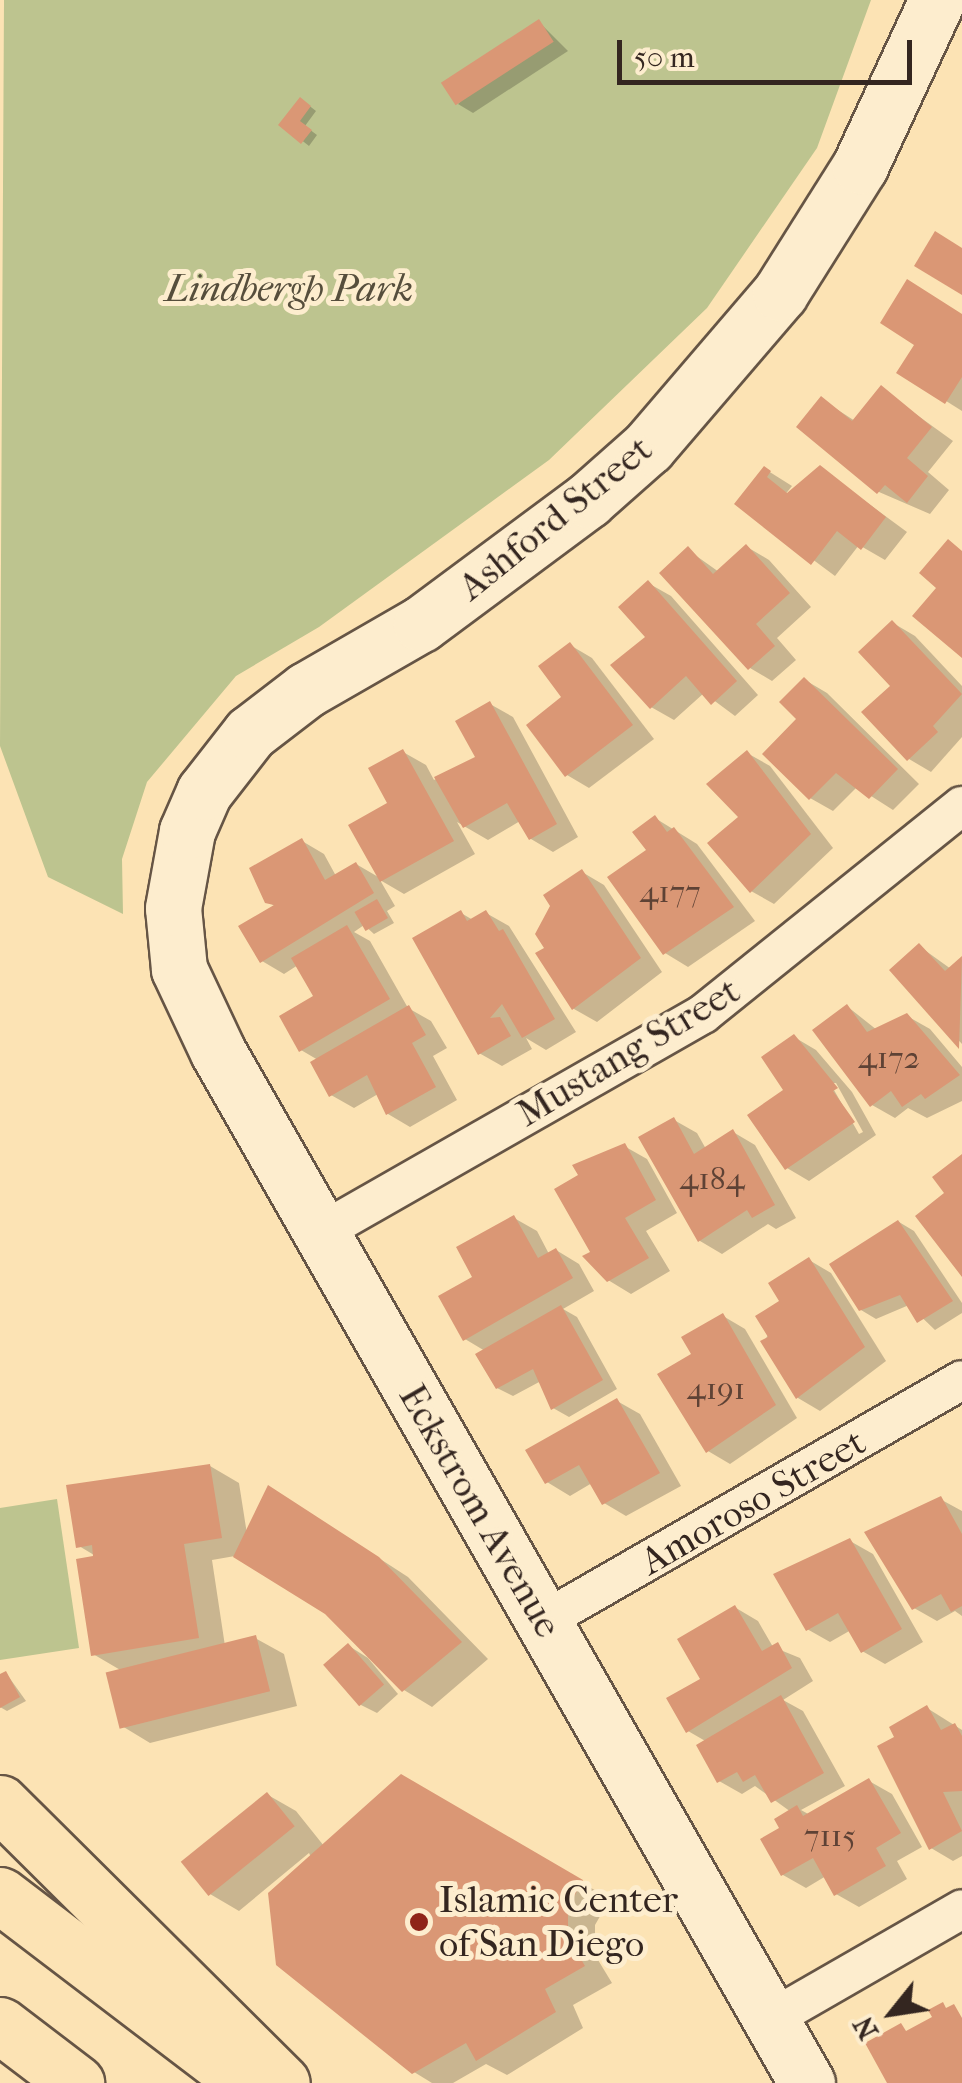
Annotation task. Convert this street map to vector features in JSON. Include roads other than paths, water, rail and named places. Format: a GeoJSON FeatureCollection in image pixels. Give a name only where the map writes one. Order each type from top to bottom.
{"type":"FeatureCollection","features":[{"type":"Feature","properties":{"kind":"main road"},"geometry":{"type":"LineString","coordinates":[[0,1802],[282,2083]]}},
{"type":"Feature","properties":{"kind":"main road"},"geometry":{"type":"LineString","coordinates":[[0,1895],[247,2083]]}},
{"type":"Feature","properties":{"kind":"main road"},"geometry":{"type":"LineString","coordinates":[[0,2025],[76,2083]]}},
{"type":"Feature","properties":{"kind":"street","name":"Ashford Street"},"geometry":{"type":"LineString","coordinates":[[173,930],[187,831],[225,762],[306,690],[421,624],[648,447],[780,293],[860,166],[937,0]]}},
{"type":"Feature","properties":{"kind":"street","name":"Mustang Street"},"geometry":{"type":"LineString","coordinates":[[321,1232],[703,1014],[962,806]]}},
{"type":"Feature","properties":{"kind":"street","name":"Eckstrom Avenue"},"geometry":{"type":"LineString","coordinates":[[173,930],[196,1010],[807,2083]]}},
{"type":"Feature","properties":{"kind":"street","name":"Amoroso Street"},"geometry":{"type":"LineString","coordinates":[[543,1621],[962,1380]]}},
{"type":"Feature","properties":{"kind":"street"},"geometry":{"type":"LineString","coordinates":[[771,2020],[962,1909]]}},
{"type":"Feature","properties":{"kind":"place","name":"Islamic Center of San Diego"},"geometry":{"type":"Point","coordinates":[419,1922]}},
{"type":"Feature","properties":{"kind":"park label","name":"Lindbergh Park"},"geometry":{"type":"Point","coordinates":[289,289]}}]}
